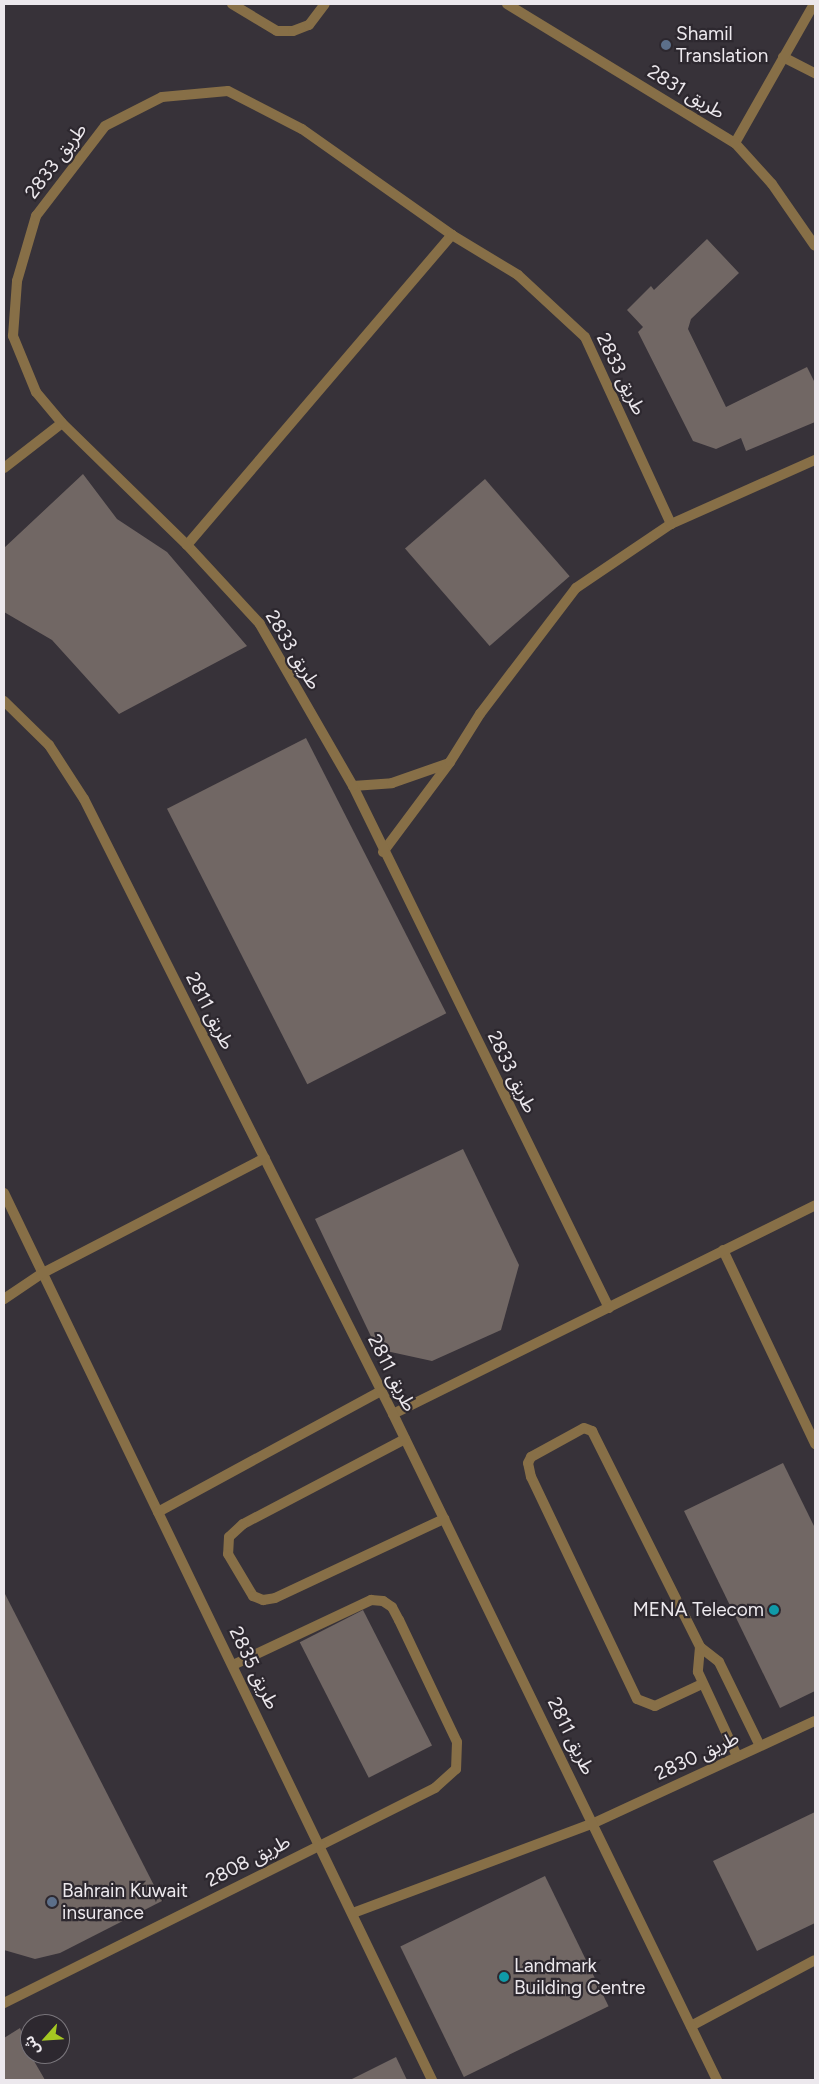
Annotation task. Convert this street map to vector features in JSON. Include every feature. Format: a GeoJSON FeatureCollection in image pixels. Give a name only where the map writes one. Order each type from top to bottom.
{"type":"FeatureCollection","features":[{"type":"Feature","properties":{"kind":"street"},"geometry":{"type":"LineString","coordinates":[[232,4],[277,31],[294,31],[309,26],[325,4]]}},
{"type":"Feature","properties":{"kind":"street","name":"طريق 2831"},"geometry":{"type":"LineString","coordinates":[[507,4],[735,143],[772,184],[815,246]]}},
{"type":"Feature","properties":{"kind":"street"},"geometry":{"type":"LineString","coordinates":[[735,143],[814,4]]}},
{"type":"Feature","properties":{"kind":"street"},"geometry":{"type":"LineString","coordinates":[[784,57],[815,73]]}},
{"type":"Feature","properties":{"kind":"street","name":"طريق 2833"},"geometry":{"type":"LineString","coordinates":[[609,1308],[383,852],[353,786],[260,624],[186,545],[62,423],[36,392],[13,336],[18,281],[36,216],[105,126],[162,97],[228,91],[302,130],[452,236],[518,275],[585,337],[671,524]]}},
{"type":"Feature","properties":{"kind":"street"},"geometry":{"type":"LineString","coordinates":[[186,545],[452,236]]}},
{"type":"Feature","properties":{"kind":"street"},"geometry":{"type":"LineString","coordinates":[[4,468],[62,423]]}},
{"type":"Feature","properties":{"kind":"street"},"geometry":{"type":"LineString","coordinates":[[383,852],[450,762],[480,714],[576,588],[671,524],[815,460]]}},
{"type":"Feature","properties":{"kind":"street","name":"طريق 2811"},"geometry":{"type":"LineString","coordinates":[[4,701],[49,745],[84,799],[393,1414],[717,2080]]}},
{"type":"Feature","properties":{"kind":"street"},"geometry":{"type":"LineString","coordinates":[[353,786],[392,783],[450,762]]}},
{"type":"Feature","properties":{"kind":"street"},"geometry":{"type":"LineString","coordinates":[[4,1300],[41,1274],[264,1158]]}},
{"type":"Feature","properties":{"kind":"street","name":"طريق 2835"},"geometry":{"type":"LineString","coordinates":[[4,1193],[41,1274],[321,1844],[432,2080]]}},
{"type":"Feature","properties":{"kind":"street"},"geometry":{"type":"LineString","coordinates":[[393,1414],[815,1205]]}},
{"type":"Feature","properties":{"kind":"street"},"geometry":{"type":"LineString","coordinates":[[723,1250],[815,1444]]}},
{"type":"Feature","properties":{"kind":"street"},"geometry":{"type":"LineString","coordinates":[[158,1512],[381,1391]]}},
{"type":"Feature","properties":{"kind":"street"},"geometry":{"type":"LineString","coordinates":[[702,1684],[655,1706],[637,1699],[531,1477],[528,1463],[531,1457],[584,1428],[592,1431],[700,1647],[719,1662],[760,1746]]}},
{"type":"Feature","properties":{"kind":"street"},"geometry":{"type":"LineString","coordinates":[[405,1439],[243,1524],[229,1537],[228,1554],[253,1596],[263,1600],[275,1598],[444,1519]]}},
{"type":"Feature","properties":{"kind":"street","name":"طريق 2808"},"geometry":{"type":"LineString","coordinates":[[4,2003],[435,1788],[456,1769],[457,1742],[392,1608],[383,1601],[371,1600],[233,1665]]}},
{"type":"Feature","properties":{"kind":"street"},"geometry":{"type":"LineString","coordinates":[[700,1647],[698,1666],[702,1684],[736,1756]]}},
{"type":"Feature","properties":{"kind":"street","name":"طريق 2830"},"geometry":{"type":"LineString","coordinates":[[353,1914],[594,1824],[736,1756],[815,1721]]}},
{"type":"Feature","properties":{"kind":"street"},"geometry":{"type":"LineString","coordinates":[[691,2026],[815,1960]]}},
{"type":"Feature","properties":{"kind":"building"},"geometry":{"type":"Polygon","coordinates":[[[707,239],[739,273],[691,319],[688,329],[726,407],[807,367],[815,383],[815,422],[746,451],[741,438],[716,449],[693,441],[638,332],[643,327],[627,310],[651,286],[654,290],[707,239]]]}},
{"type":"Feature","properties":{"kind":"building"},"geometry":{"type":"Polygon","coordinates":[[[83,474],[117,519],[167,552],[247,646],[119,714],[52,640],[4,612],[4,548],[83,474]]]}},
{"type":"Feature","properties":{"kind":"building"},"geometry":{"type":"Polygon","coordinates":[[[485,479],[570,576],[490,646],[405,549],[485,479]]]}},
{"type":"Feature","properties":{"kind":"building"},"geometry":{"type":"Polygon","coordinates":[[[306,738],[446,1013],[307,1084],[167,809],[306,738]]]}},
{"type":"Feature","properties":{"kind":"building"},"geometry":{"type":"Polygon","coordinates":[[[463,1149],[519,1265],[501,1330],[432,1361],[377,1349],[315,1219],[463,1149]]]}},
{"type":"Feature","properties":{"kind":"building","name":"MENA Telecom"},"geometry":{"type":"Polygon","coordinates":[[[783,1463],[815,1528],[815,1691],[780,1708],[684,1511],[783,1463]]]}},
{"type":"Feature","properties":{"kind":"building"},"geometry":{"type":"Polygon","coordinates":[[[4,1592],[162,1901],[60,1953],[35,1959],[4,1950],[4,1592]]]}},
{"type":"Feature","properties":{"kind":"building"},"geometry":{"type":"Polygon","coordinates":[[[363,1610],[432,1745],[369,1778],[300,1642],[363,1610]]]}},
{"type":"Feature","properties":{"kind":"building"},"geometry":{"type":"Polygon","coordinates":[[[815,1812],[815,1923],[757,1951],[713,1861],[815,1812]]]}},
{"type":"Feature","properties":{"kind":"building","name":"Landmark Building Centre"},"geometry":{"type":"Polygon","coordinates":[[[545,1876],[609,2006],[464,2077],[400,1947],[545,1876]]]}},
{"type":"Feature","properties":{"kind":"building"},"geometry":{"type":"Polygon","coordinates":[[[20,2028],[20,2064],[36,2064],[45,2080],[4,2080],[4,2038],[20,2028]]]}},
{"type":"Feature","properties":{"kind":"building"},"geometry":{"type":"Polygon","coordinates":[[[396,2057],[407,2080],[350,2080],[396,2057]]]}},
{"type":"Feature","properties":{"kind":"place","name":"Shamil Translation"},"geometry":{"type":"Point","coordinates":[666,45]}},
{"type":"Feature","properties":{"kind":"place","name":"MENA Telecom"},"geometry":{"type":"Point","coordinates":[774,1610]}},
{"type":"Feature","properties":{"kind":"place","name":"Bahrain Kuwait insurance"},"geometry":{"type":"Point","coordinates":[52,1902]}},
{"type":"Feature","properties":{"kind":"place","name":"Landmark Building Centre"},"geometry":{"type":"Point","coordinates":[504,1977]}}]}
